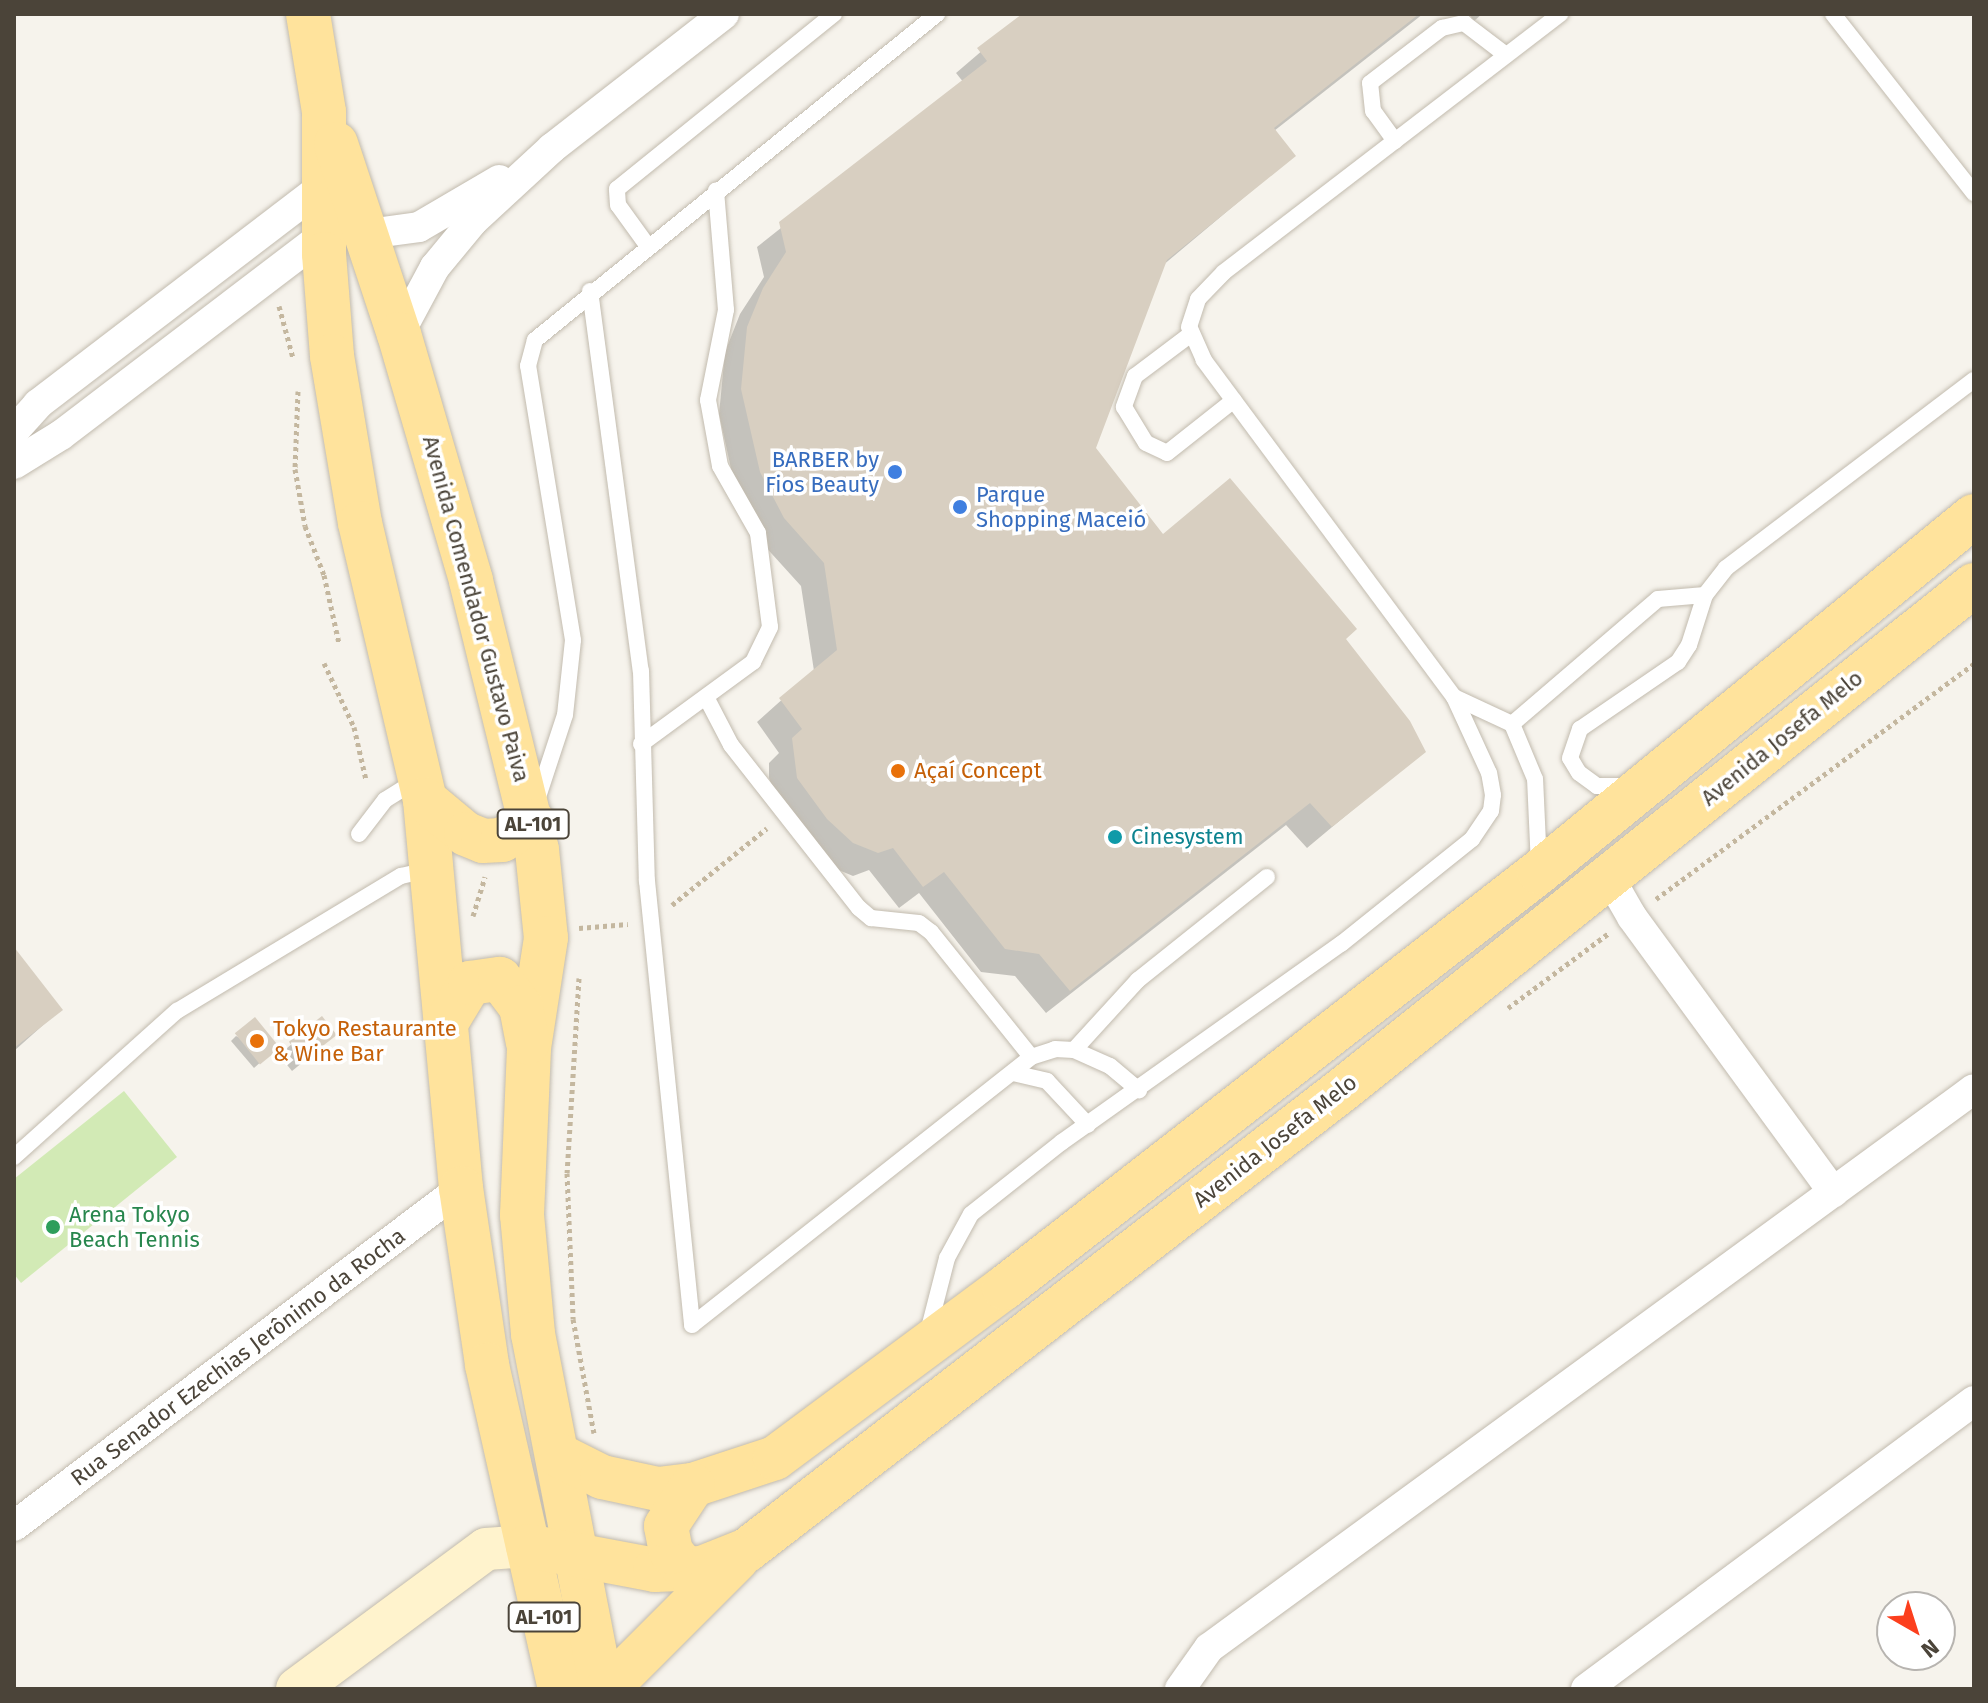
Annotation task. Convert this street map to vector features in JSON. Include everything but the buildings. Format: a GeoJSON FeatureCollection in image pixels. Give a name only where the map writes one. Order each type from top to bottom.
{"type":"FeatureCollection","features":[{"type":"Feature","properties":{"kind":"main road","name":"Avenida Comendador Gustavo Paiva"},"geometry":{"type":"LineString","coordinates":[[308,14],[324,112],[325,234],[332,356],[360,523],[423,789],[428,870],[449,1018],[461,1188],[487,1365],[560,1689]]}},
{"type":"Feature","properties":{"kind":"main road","name":"Avenida Comendador Gustavo Paiva"},"geometry":{"type":"LineString","coordinates":[[324,112],[368,234],[399,334],[499,678],[532,821],[546,938],[529,1048],[522,1215],[533,1334],[604,1689]]}},
{"type":"Feature","properties":{"kind":"main road"},"geometry":{"type":"LineString","coordinates":[[558,1455],[602,1477],[658,1489],[693,1485],[775,1458],[923,1349],[1539,872],[1974,516]]}},
{"type":"Feature","properties":{"kind":"main road","name":"Avenida Josefa Melo"},"geometry":{"type":"LineString","coordinates":[[528,1546],[579,1559],[686,1570],[718,1563],[747,1550],[1609,877],[1974,585]]}},
{"type":"Feature","properties":{"kind":"main road"},"geometry":{"type":"LineString","coordinates":[[423,789],[457,828],[483,841],[502,840],[532,821]]}},
{"type":"Feature","properties":{"kind":"main road"},"geometry":{"type":"LineString","coordinates":[[449,1018],[470,983],[500,979],[521,1007],[529,1048]]}},
{"type":"Feature","properties":{"kind":"main road"},"geometry":{"type":"LineString","coordinates":[[686,1570],[671,1552],[666,1526],[693,1485]]}},
{"type":"Feature","properties":{"kind":"main road"},"geometry":{"type":"LineString","coordinates":[[604,1689],[747,1550]]}},
{"type":"Feature","properties":{"kind":"street"},"geometry":{"type":"LineString","coordinates":[[399,334],[453,242],[552,148],[724,14]]}},
{"type":"Feature","properties":{"kind":"street"},"geometry":{"type":"LineString","coordinates":[[368,234],[419,227],[552,148]]}},
{"type":"Feature","properties":{"kind":"street"},"geometry":{"type":"LineString","coordinates":[[14,431],[38,404],[324,185]]}},
{"type":"Feature","properties":{"kind":"street"},"geometry":{"type":"LineString","coordinates":[[14,464],[61,435],[325,234]]}},
{"type":"Feature","properties":{"kind":"street"},"geometry":{"type":"LineString","coordinates":[[1609,877],[1632,917],[1833,1192]]}},
{"type":"Feature","properties":{"kind":"street"},"geometry":{"type":"LineString","coordinates":[[1180,1689],[1209,1648],[1974,1089]]}},
{"type":"Feature","properties":{"kind":"street","name":"Rua Senador Ezechias Jerônimo da Rocha"},"geometry":{"type":"LineString","coordinates":[[14,1526],[461,1188]]}},
{"type":"Feature","properties":{"kind":"street"},"geometry":{"type":"LineString","coordinates":[[1586,1689],[1974,1401]]}},
{"type":"Feature","properties":{"kind":"street"},"geometry":{"type":"LineString","coordinates":[[297,1689],[486,1549],[528,1546]]}},
{"type":"Feature","properties":{"kind":"lane"},"geometry":{"type":"LineString","coordinates":[[647,245],[618,205],[617,189],[834,14]]}},
{"type":"Feature","properties":{"kind":"lane"},"geometry":{"type":"LineString","coordinates":[[923,1349],[947,1258],[963,1224],[1001,1188],[1341,944],[1483,826],[1493,795],[1489,773],[1454,697],[1234,400],[1191,334],[1190,316],[1209,285],[1560,14]]}},
{"type":"Feature","properties":{"kind":"lane"},"geometry":{"type":"LineString","coordinates":[[1833,14],[1974,193]]}},
{"type":"Feature","properties":{"kind":"lane"},"geometry":{"type":"LineString","coordinates":[[532,821],[565,715],[573,640],[529,353],[549,325],[925,17]]}},
{"type":"Feature","properties":{"kind":"lane"},"geometry":{"type":"LineString","coordinates":[[1395,141],[1373,111],[1370,83],[1442,28],[1464,23],[1506,55]]}},
{"type":"Feature","properties":{"kind":"lane"},"geometry":{"type":"LineString","coordinates":[[641,744],[753,662],[770,627],[758,533],[720,466],[708,400],[726,310],[716,190]]}},
{"type":"Feature","properties":{"kind":"lane"},"geometry":{"type":"LineString","coordinates":[[590,291],[641,671],[641,744],[650,922],[692,1325],[1031,1057],[1055,1049],[1074,1050],[1110,1066],[1139,1090]]}},
{"type":"Feature","properties":{"kind":"lane"},"geometry":{"type":"LineString","coordinates":[[1191,334],[1135,376],[1124,407],[1146,443],[1167,453],[1234,400]]}},
{"type":"Feature","properties":{"kind":"lane"},"geometry":{"type":"LineString","coordinates":[[1647,786],[1597,786],[1570,758],[1573,739],[1580,729],[1678,662],[1705,595],[1726,568],[1974,380]]}},
{"type":"Feature","properties":{"kind":"lane"},"geometry":{"type":"LineString","coordinates":[[1512,724],[1658,599],[1705,595]]}},
{"type":"Feature","properties":{"kind":"lane"},"geometry":{"type":"LineString","coordinates":[[706,697],[717,725],[784,814],[871,918],[919,923],[931,932],[1031,1057]]}},
{"type":"Feature","properties":{"kind":"lane"},"geometry":{"type":"LineString","coordinates":[[1454,697],[1512,724],[1535,779],[1539,872]]}},
{"type":"Feature","properties":{"kind":"lane"},"geometry":{"type":"LineString","coordinates":[[359,834],[385,800],[423,789]]}},
{"type":"Feature","properties":{"kind":"lane"},"geometry":{"type":"LineString","coordinates":[[14,1157],[177,1011],[401,876],[428,870]]}},
{"type":"Feature","properties":{"kind":"lane"},"geometry":{"type":"LineString","coordinates":[[1074,1050],[1138,980],[1267,877]]}},
{"type":"Feature","properties":{"kind":"lane"},"geometry":{"type":"LineString","coordinates":[[1013,1073],[1047,1081],[1088,1125]]}},
{"type":"Feature","properties":{"kind":"path"},"geometry":{"type":"LineString","coordinates":[[282,266],[278,302],[295,362]]}},
{"type":"Feature","properties":{"kind":"path"},"geometry":{"type":"LineString","coordinates":[[297,386],[295,469],[305,526],[324,575],[339,643]]}},
{"type":"Feature","properties":{"kind":"path"},"geometry":{"type":"LineString","coordinates":[[324,663],[354,727],[366,780]]}},
{"type":"Feature","properties":{"kind":"path"},"geometry":{"type":"LineString","coordinates":[[578,928],[650,922],[784,814]]}},
{"type":"Feature","properties":{"kind":"path"},"geometry":{"type":"LineString","coordinates":[[468,924],[485,877],[495,867]]}},
{"type":"Feature","properties":{"kind":"path"},"geometry":{"type":"LineString","coordinates":[[574,915],[578,941]]}},
{"type":"Feature","properties":{"kind":"path"},"geometry":{"type":"LineString","coordinates":[[579,967],[578,1057],[567,1173],[573,1319],[602,1477]]}},
{"type":"Feature","properties":{"kind":"green space","name":"Arena Tokyo Beach Tennis"},"geometry":{"type":"Polygon","coordinates":[[[124,1091],[177,1157],[21,1283],[14,1274],[14,1179],[124,1091]]]}},
{"type":"Feature","properties":{"kind":"place","name":"BARBER by Fios Beauty"},"geometry":{"type":"Point","coordinates":[895,472]}},
{"type":"Feature","properties":{"kind":"place","name":"Parque Shopping Maceió"},"geometry":{"type":"Point","coordinates":[960,507]}},
{"type":"Feature","properties":{"kind":"place","name":"Açaí Concept"},"geometry":{"type":"Point","coordinates":[898,771]}},
{"type":"Feature","properties":{"kind":"place","name":"Cinesystem"},"geometry":{"type":"Point","coordinates":[1115,837]}},
{"type":"Feature","properties":{"kind":"place","name":"Tokyo Restaurante & Wine Bar"},"geometry":{"type":"Point","coordinates":[257,1041]}},
{"type":"Feature","properties":{"kind":"place","name":"Arena Tokyo Beach Tennis"},"geometry":{"type":"Point","coordinates":[53,1227]}}]}
